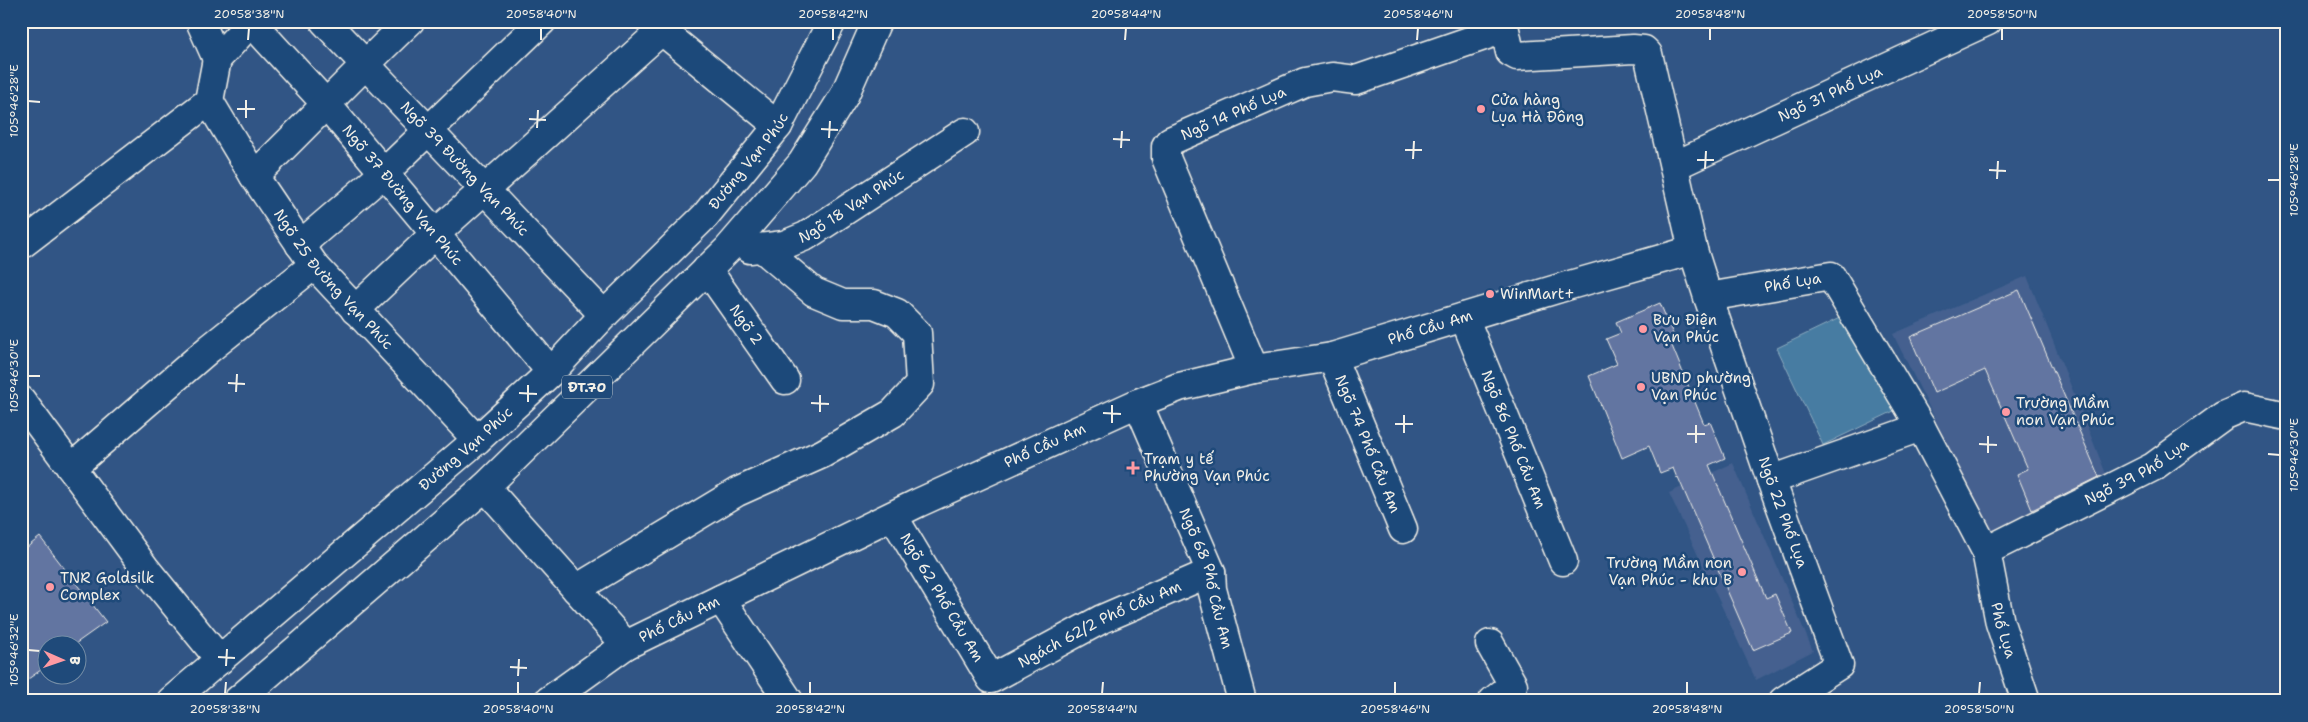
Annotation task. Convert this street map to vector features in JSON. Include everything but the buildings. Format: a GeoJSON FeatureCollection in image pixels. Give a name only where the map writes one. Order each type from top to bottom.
{"type":"FeatureCollection","features":[{"type":"Feature","properties":{"kind":"street"},"geometry":{"type":"LineString","coordinates":[[200,21],[217,59]]}},
{"type":"Feature","properties":{"kind":"street"},"geometry":{"type":"LineString","coordinates":[[21,245],[209,101],[217,59],[252,21]]}},
{"type":"Feature","properties":{"kind":"street","name":"Ngõ 37 Đường Vạn Phúc"},"geometry":{"type":"LineString","coordinates":[[252,21],[327,105],[551,372]]}},
{"type":"Feature","properties":{"kind":"street","name":"Ngõ 39 Đường Vạn Phúc"},"geometry":{"type":"LineString","coordinates":[[324,21],[428,128],[604,315],[635,340]]}},
{"type":"Feature","properties":{"kind":"street"},"geometry":{"type":"LineString","coordinates":[[254,176],[327,105],[365,63],[410,21]]}},
{"type":"Feature","properties":{"kind":"street"},"geometry":{"type":"LineString","coordinates":[[71,468],[209,349],[307,255],[428,128],[542,21]]}},
{"type":"Feature","properties":{"kind":"street","name":"Đường Vạn Phúc"},"geometry":{"type":"LineString","coordinates":[[172,701],[477,440],[551,372],[604,315],[705,216],[778,126],[832,21]]}},
{"type":"Feature","properties":{"kind":"street","name":"ĐT.70"},"geometry":{"type":"LineString","coordinates":[[237,701],[485,487],[728,249],[802,163],[844,96],[877,21]]}},
{"type":"Feature","properties":{"kind":"street","name":"Ngõ 31 Phố Lụa"},"geometry":{"type":"LineString","coordinates":[[1674,166],[1988,21]]}},
{"type":"Feature","properties":{"kind":"street"},"geometry":{"type":"LineString","coordinates":[[1503,25],[1510,52],[1517,56],[1633,48],[1644,50],[1650,60],[1693,250],[1708,297]]}},
{"type":"Feature","properties":{"kind":"street","name":"Ngõ 14 Phố Lụa"},"geometry":{"type":"LineString","coordinates":[[1254,369],[1166,158],[1166,146],[1170,141],[1305,82],[1332,77],[1356,80],[1503,25]]}},
{"type":"Feature","properties":{"kind":"street"},"geometry":{"type":"LineString","coordinates":[[356,310],[435,234],[486,189],[655,26],[778,126]]}},
{"type":"Feature","properties":{"kind":"street","name":"Ngõ 25 Đường Vạn Phúc"},"geometry":{"type":"LineString","coordinates":[[209,101],[254,176],[307,255],[477,440]]}},
{"type":"Feature","properties":{"kind":"street"},"geometry":{"type":"LineString","coordinates":[[21,265],[196,132]]}},
{"type":"Feature","properties":{"kind":"street","name":"Ngõ 18 Vạn Phúc"},"geometry":{"type":"LineString","coordinates":[[728,249],[763,249],[784,245],[806,236],[965,132]]}},
{"type":"Feature","properties":{"kind":"street"},"geometry":{"type":"LineString","coordinates":[[576,589],[737,492],[822,454],[893,413],[920,384],[917,333],[897,313],[874,304],[843,304],[814,292],[763,249]]}},
{"type":"Feature","properties":{"kind":"street","name":"Phố Cầu Am"},"geometry":{"type":"LineString","coordinates":[[548,701],[626,645],[893,516],[1138,403],[1179,388],[1254,369],[1332,357],[1570,284],[1693,250]]}},
{"type":"Feature","properties":{"kind":"street","name":"Ngõ 2"},"geometry":{"type":"LineString","coordinates":[[707,269],[785,380]]}},
{"type":"Feature","properties":{"kind":"street","name":"Phố Lụa"},"geometry":{"type":"LineString","coordinates":[[1708,297],[1831,276],[1921,427],[1986,550],[2000,623],[2026,701]]}},
{"type":"Feature","properties":{"kind":"street","name":"Ngõ 22 Phố Lụa"},"geometry":{"type":"LineString","coordinates":[[1708,297],[1771,480],[1839,664],[1783,701]]}},
{"type":"Feature","properties":{"kind":"street","name":"Ngõ 86 Phố Cầu Am"},"geometry":{"type":"LineString","coordinates":[[1464,317],[1563,561]]}},
{"type":"Feature","properties":{"kind":"street","name":"Ngõ 74 Phố Cầu Am"},"geometry":{"type":"LineString","coordinates":[[1332,357],[1403,529]]}},
{"type":"Feature","properties":{"kind":"street"},"geometry":{"type":"LineString","coordinates":[[21,400],[145,568],[220,660]]}},
{"type":"Feature","properties":{"kind":"street","name":"Ngõ 68 Phố Cầu Am"},"geometry":{"type":"LineString","coordinates":[[1138,403],[1211,572],[1212,589],[1242,701]]}},
{"type":"Feature","properties":{"kind":"street","name":"Ngõ 39 Phố Lụa"},"geometry":{"type":"LineString","coordinates":[[1986,550],[2153,467],[2223,416],[2244,407],[2287,416]]}},
{"type":"Feature","properties":{"kind":"street"},"geometry":{"type":"LineString","coordinates":[[1771,480],[1921,427]]}},
{"type":"Feature","properties":{"kind":"street"},"geometry":{"type":"LineString","coordinates":[[485,487],[626,645]]}},
{"type":"Feature","properties":{"kind":"street","name":"Ngõ 62 Phố Cầu Am"},"geometry":{"type":"LineString","coordinates":[[893,516],[991,679]]}},
{"type":"Feature","properties":{"kind":"street","name":"Ngách 62/2 Phố Cầu Am"},"geometry":{"type":"LineString","coordinates":[[991,679],[1102,620],[1211,572]]}},
{"type":"Feature","properties":{"kind":"street"},"geometry":{"type":"LineString","coordinates":[[720,599],[789,701]]}},
{"type":"Feature","properties":{"kind":"street"},"geometry":{"type":"LineString","coordinates":[[1490,644],[1513,685],[1493,701]]}},
{"type":"Feature","properties":{"kind":"shaded area","name":"Trường Mầm non Vạn Phúc"},"geometry":{"type":"Polygon","coordinates":[[[2027,276],[2112,489],[1995,540],[1893,334],[2027,276]]]}},
{"type":"Feature","properties":{"kind":"shaded area"},"geometry":{"type":"Polygon","coordinates":[[[1850,313],[1896,410],[1823,445],[1777,348],[1850,313]]]}},
{"type":"Feature","properties":{"kind":"shaded area","name":"Trường Mầm non Vạn Phúc - khu B"},"geometry":{"type":"Polygon","coordinates":[[[1733,463],[1813,651],[1756,680],[1669,493],[1733,463]]]}},
{"type":"Feature","properties":{"kind":"place","name":"Cửa hàng Lụa Hà Đông"},"geometry":{"type":"Point","coordinates":[1481,109]}},
{"type":"Feature","properties":{"kind":"place","name":"WinMart+"},"geometry":{"type":"Point","coordinates":[1490,294]}},
{"type":"Feature","properties":{"kind":"place","name":"Bưu Điện Vạn Phúc"},"geometry":{"type":"Point","coordinates":[1643,329]}},
{"type":"Feature","properties":{"kind":"place","name":"UBND phường Vạn Phúc"},"geometry":{"type":"Point","coordinates":[1641,387]}},
{"type":"Feature","properties":{"kind":"place","name":"Trường Mầm non Vạn Phúc"},"geometry":{"type":"Point","coordinates":[2006,412]}},
{"type":"Feature","properties":{"kind":"place","name":"Trạm y tế Phường Vạn Phúc"},"geometry":{"type":"Point","coordinates":[1133,468]}},
{"type":"Feature","properties":{"kind":"place","name":"Trường Mầm non Vạn Phúc - khu B"},"geometry":{"type":"Point","coordinates":[1742,572]}},
{"type":"Feature","properties":{"kind":"place","name":"TNR Goldsilk Complex"},"geometry":{"type":"Point","coordinates":[50,587]}}]}
